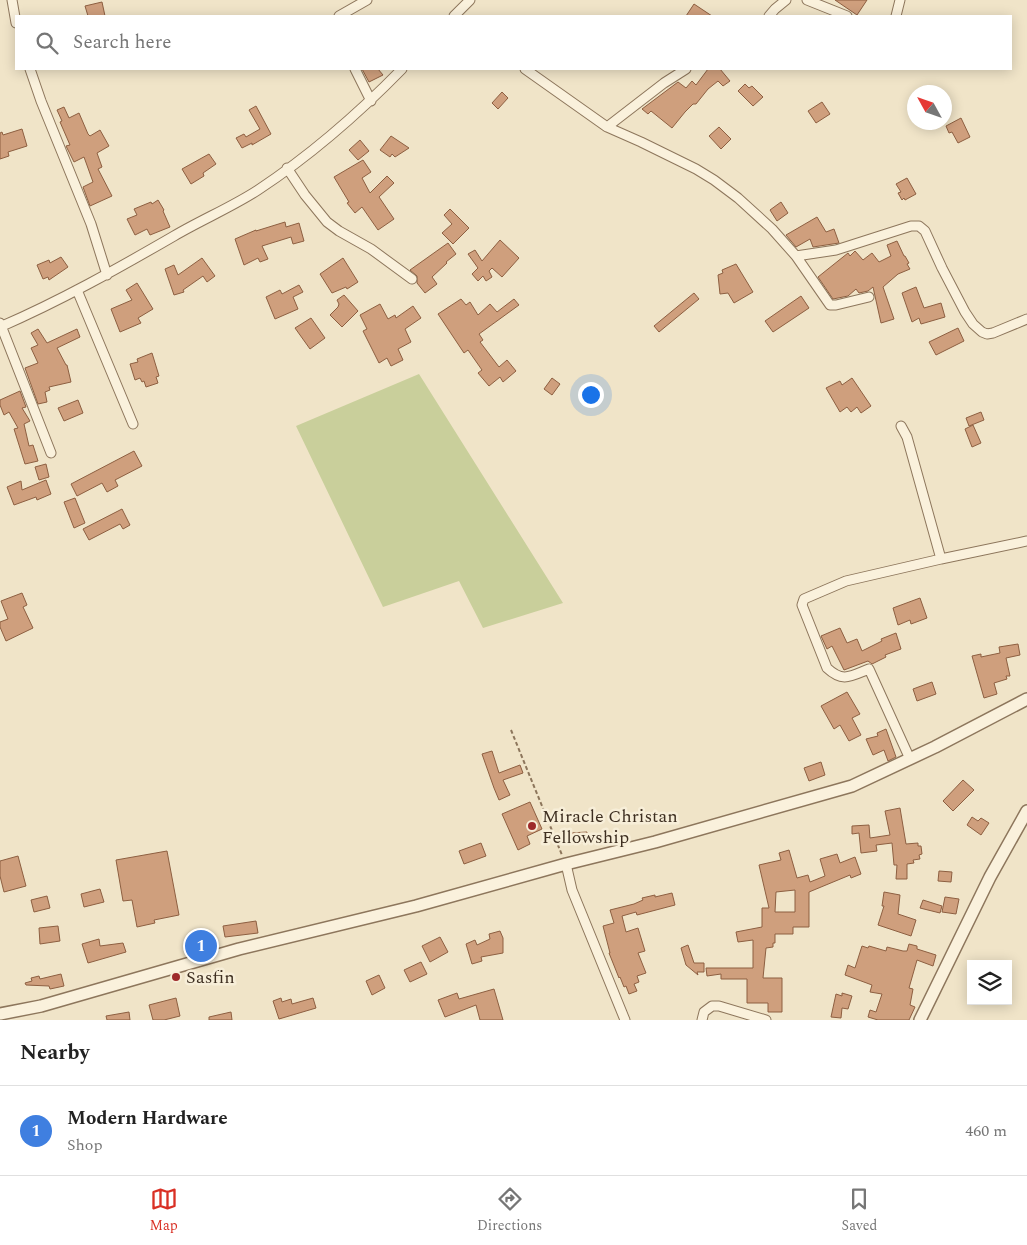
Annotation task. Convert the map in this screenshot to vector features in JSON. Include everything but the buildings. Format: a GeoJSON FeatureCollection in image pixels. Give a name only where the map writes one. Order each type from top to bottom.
{"type":"FeatureCollection","features":[{"type":"Feature","properties":{"kind":"street"},"geometry":{"type":"LineString","coordinates":[[12,0],[15,16]]}},
{"type":"Feature","properties":{"kind":"street"},"geometry":{"type":"LineString","coordinates":[[341,15],[367,0]]}},
{"type":"Feature","properties":{"kind":"street"},"geometry":{"type":"LineString","coordinates":[[456,15],[470,0]]}},
{"type":"Feature","properties":{"kind":"street"},"geometry":{"type":"LineString","coordinates":[[807,0],[844,15]]}},
{"type":"Feature","properties":{"kind":"street"},"geometry":{"type":"LineString","coordinates":[[896,15],[900,0]]}},
{"type":"Feature","properties":{"kind":"street"},"geometry":{"type":"LineString","coordinates":[[770,15],[783,1]]}},
{"type":"Feature","properties":{"kind":"street"},"geometry":{"type":"LineString","coordinates":[[30,70],[91,224],[106,275]]}},
{"type":"Feature","properties":{"kind":"street"},"geometry":{"type":"LineString","coordinates":[[356,70],[371,101]]}},
{"type":"Feature","properties":{"kind":"street"},"geometry":{"type":"LineString","coordinates":[[51,453],[0,326],[106,275],[194,224],[256,191],[325,141],[371,101],[401,70]]}},
{"type":"Feature","properties":{"kind":"street"},"geometry":{"type":"LineString","coordinates":[[526,70],[607,127],[696,169],[714,180],[745,204],[772,229],[796,256],[830,305],[869,296]]}},
{"type":"Feature","properties":{"kind":"street"},"geometry":{"type":"LineString","coordinates":[[607,127],[664,83],[684,70]]}},
{"type":"Feature","properties":{"kind":"street"},"geometry":{"type":"LineString","coordinates":[[287,168],[327,222],[371,249],[412,279]]}},
{"type":"Feature","properties":{"kind":"street"},"geometry":{"type":"LineString","coordinates":[[796,256],[836,250],[911,226],[919,226],[925,231],[965,312],[978,328],[987,334],[993,333],[1027,319]]}},
{"type":"Feature","properties":{"kind":"street"},"geometry":{"type":"LineString","coordinates":[[77,290],[133,424]]}},
{"type":"Feature","properties":{"kind":"street"},"geometry":{"type":"LineString","coordinates":[[901,426],[907,438],[941,559]]}},
{"type":"Feature","properties":{"kind":"street"},"geometry":{"type":"LineString","coordinates":[[910,758],[869,669],[843,678],[835,675],[827,668],[802,606],[804,599],[846,581],[1027,541]]}},
{"type":"Feature","properties":{"kind":"street"},"geometry":{"type":"LineString","coordinates":[[0,1014],[41,1006],[239,949],[416,906],[566,864],[655,842],[852,786],[1027,699]]}},
{"type":"Feature","properties":{"kind":"street"},"geometry":{"type":"LineString","coordinates":[[920,1020],[990,877],[1027,811]]}},
{"type":"Feature","properties":{"kind":"street"},"geometry":{"type":"LineString","coordinates":[[566,864],[572,890],[625,1020]]}},
{"type":"Feature","properties":{"kind":"street"},"geometry":{"type":"LineString","coordinates":[[702,1020],[704,1012],[712,1006],[719,1006],[766,1020]]}},
{"type":"Feature","properties":{"kind":"path"},"geometry":{"type":"LineString","coordinates":[[511,730],[566,864]]}},
{"type":"Feature","properties":{"kind":"green space"},"geometry":{"type":"Polygon","coordinates":[[[419,374],[563,603],[483,628],[459,581],[383,607],[296,426],[419,374]]]}},
{"type":"Feature","properties":{"kind":"place","name":"Miracle Christan Fellowship"},"geometry":{"type":"Point","coordinates":[532,826]}},
{"type":"Feature","properties":{"kind":"place","name":"Modern Hardware"},"geometry":{"type":"Point","coordinates":[201,946]}},
{"type":"Feature","properties":{"kind":"place","name":"Sasfin"},"geometry":{"type":"Point","coordinates":[176,977]}}]}
